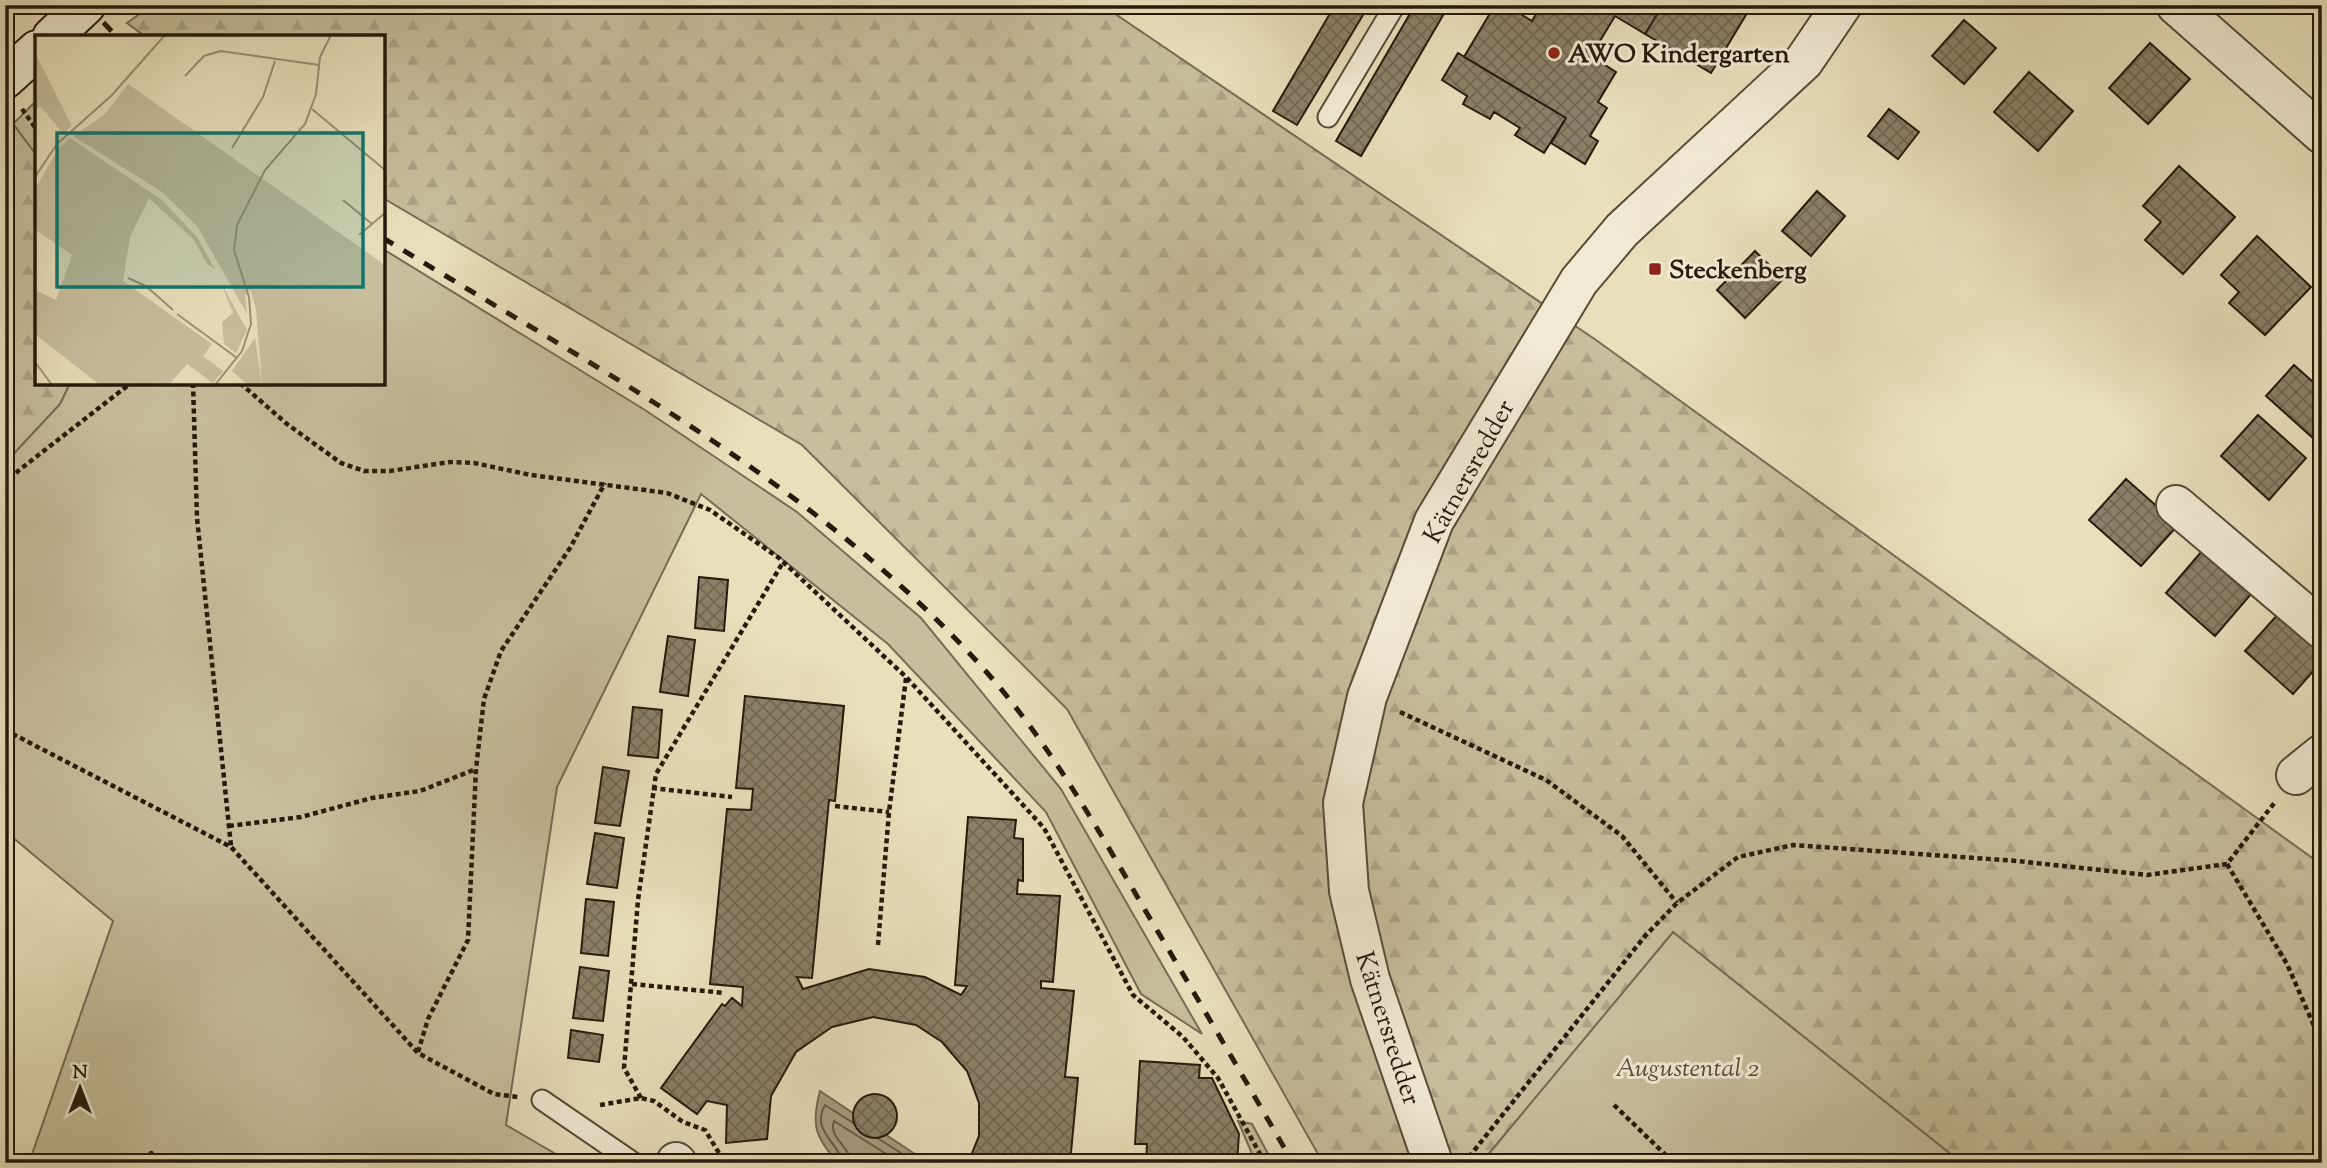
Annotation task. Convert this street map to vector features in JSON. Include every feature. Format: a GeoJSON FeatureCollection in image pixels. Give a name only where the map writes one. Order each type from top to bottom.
{"type":"FeatureCollection","features":[{"type":"Feature","properties":{"kind":"street"},"geometry":{"type":"LineString","coordinates":[[54,35],[86,5]]}},
{"type":"Feature","properties":{"kind":"street","name":"Kätnersredder"},"geometry":{"type":"LineString","coordinates":[[1433,1163],[1370,979],[1349,891],[1343,803],[1367,697],[1434,521],[1579,281],[1622,230],[1804,61],[1842,5]]}},
{"type":"Feature","properties":{"kind":"street"},"geometry":{"type":"LineString","coordinates":[[2176,5],[2322,134]]}},
{"type":"Feature","properties":{"kind":"street"},"geometry":{"type":"LineString","coordinates":[[5,79],[35,52]]}},
{"type":"Feature","properties":{"kind":"street"},"geometry":{"type":"LineString","coordinates":[[2176,505],[2322,629]]}},
{"type":"Feature","properties":{"kind":"lane"},"geometry":{"type":"LineString","coordinates":[[1328,117],[1395,5]]}},
{"type":"Feature","properties":{"kind":"lane"},"geometry":{"type":"LineString","coordinates":[[542,1100],[634,1163]]}},
{"type":"Feature","properties":{"kind":"path"},"geometry":{"type":"LineString","coordinates":[[5,486],[18,471],[128,385]]}},
{"type":"Feature","properties":{"kind":"path"},"geometry":{"type":"LineString","coordinates":[[192,385],[197,517],[231,847]]}},
{"type":"Feature","properties":{"kind":"path"},"geometry":{"type":"LineString","coordinates":[[242,385],[287,424],[341,463],[365,471],[390,471],[450,462],[474,463],[531,475],[667,493],[710,510],[779,558],[782,564],[906,677],[1044,828],[1133,995],[1183,1037],[1218,1078],[1265,1163]]}},
{"type":"Feature","properties":{"kind":"path"},"geometry":{"type":"LineString","coordinates":[[418,1053],[428,1019],[468,940],[476,769],[484,699],[501,651],[570,548],[605,483]]}},
{"type":"Feature","properties":{"kind":"path"},"geometry":{"type":"LineString","coordinates":[[641,1098],[624,1068],[652,788],[656,774],[782,564]]}},
{"type":"Feature","properties":{"kind":"path"},"geometry":{"type":"LineString","coordinates":[[878,945],[889,812],[906,677]]}},
{"type":"Feature","properties":{"kind":"path"},"geometry":{"type":"LineString","coordinates":[[1367,697],[1546,780],[1622,836],[1677,903]]}},
{"type":"Feature","properties":{"kind":"path"},"geometry":{"type":"LineString","coordinates":[[5,730],[231,847],[418,1053],[494,1094],[585,1105],[617,1104],[641,1098],[654,1101],[684,1122],[705,1130],[725,1163]]}},
{"type":"Feature","properties":{"kind":"path"},"geometry":{"type":"LineString","coordinates":[[1464,1163],[1645,936],[1677,903],[1738,857],[1793,845],[2017,861],[2147,875],[2227,864],[2309,764]]}},
{"type":"Feature","properties":{"kind":"path"},"geometry":{"type":"LineString","coordinates":[[229,826],[301,817],[372,799],[420,791],[476,769]]}},
{"type":"Feature","properties":{"kind":"path"},"geometry":{"type":"LineString","coordinates":[[652,788],[732,797]]}},
{"type":"Feature","properties":{"kind":"path"},"geometry":{"type":"LineString","coordinates":[[835,806],[889,812]]}},
{"type":"Feature","properties":{"kind":"path"},"geometry":{"type":"LineString","coordinates":[[2227,864],[2287,964],[2322,1044]]}},
{"type":"Feature","properties":{"kind":"path"},"geometry":{"type":"LineString","coordinates":[[632,984],[725,993]]}},
{"type":"Feature","properties":{"kind":"path"},"geometry":{"type":"LineString","coordinates":[[1614,1105],[1674,1163]]}},
{"type":"Feature","properties":{"kind":"path"},"geometry":{"type":"LineString","coordinates":[[145,1163],[151,1153],[169,1163]]}},
{"type":"Feature","properties":{"kind":"green space"},"geometry":{"type":"Polygon","coordinates":[[[152,5],[1102,5],[1596,340],[2322,865],[2322,1163],[1962,1163],[1673,932],[1481,1163],[1323,1163],[1067,709],[802,445],[385,199],[385,35],[143,35],[127,23],[152,5]]]}},
{"type":"Feature","properties":{"kind":"green space"},"geometry":{"type":"Polygon","coordinates":[[[35,102],[35,153],[13,124],[35,102]]]}},
{"type":"Feature","properties":{"kind":"green space"},"geometry":{"type":"Polygon","coordinates":[[[13,124],[35,153],[35,385],[69,385],[60,404],[5,463],[5,132],[13,124]]]}},
{"type":"Feature","properties":{"kind":"green space"},"geometry":{"type":"Polygon","coordinates":[[[385,250],[645,410],[797,512],[921,618],[1061,789],[1202,1034],[1141,994],[1046,812],[888,644],[701,494],[557,787],[506,1125],[571,1163],[29,1163],[113,921],[5,831],[5,463],[60,404],[69,385],[385,385],[385,250]]]}},
{"type":"Feature","properties":{"kind":"green space","name":"Augustental 2"},"geometry":{"type":"Polygon","coordinates":[[[1673,932],[1962,1163],[1481,1163],[1673,932]]]}},
{"type":"Feature","properties":{"kind":"green space"},"geometry":{"type":"Polygon","coordinates":[[[1238,1121],[1252,1124],[1273,1163],[1256,1163],[1238,1121]]]}},
{"type":"Feature","properties":{"kind":"water"},"geometry":{"type":"Polygon","coordinates":[[[820,1091],[915,1154],[905,1163],[838,1163],[824,1146],[817,1130],[816,1113],[820,1091]]]}},
{"type":"Feature","properties":{"kind":"building"},"geometry":{"type":"Polygon","coordinates":[[[1335,5],[1369,5],[1297,125],[1273,111],[1335,5]]]}},
{"type":"Feature","properties":{"kind":"building"},"geometry":{"type":"Polygon","coordinates":[[[1415,5],[1449,5],[1361,156],[1336,141],[1415,5]]]}},
{"type":"Feature","properties":{"kind":"building"},"geometry":{"type":"Polygon","coordinates":[[[1495,5],[1506,5],[1532,21],[1541,5],[1663,5],[1645,34],[1615,16],[1591,56],[1616,72],[1598,102],[1607,108],[1590,136],[1598,141],[1585,164],[1551,143],[1566,118],[1464,57],[1495,5]]]}},
{"type":"Feature","properties":{"kind":"building"},"geometry":{"type":"Polygon","coordinates":[[[1663,5],[1752,5],[1711,73],[1645,34],[1663,5]]]}},
{"type":"Feature","properties":{"kind":"building"},"geometry":{"type":"Polygon","coordinates":[[[1964,20],[1996,48],[1964,84],[1932,56],[1964,20]]]}},
{"type":"Feature","properties":{"kind":"building"},"geometry":{"type":"Polygon","coordinates":[[[2150,43],[2190,79],[2148,124],[2109,88],[2150,43]]]}},
{"type":"Feature","properties":{"kind":"building"},"geometry":{"type":"Polygon","coordinates":[[[1458,53],[1566,118],[1544,153],[1515,135],[1520,128],[1494,112],[1490,119],[1463,104],[1467,96],[1442,80],[1458,53]]]}},
{"type":"Feature","properties":{"kind":"building"},"geometry":{"type":"Polygon","coordinates":[[[2029,72],[2073,111],[2038,151],[1994,112],[2029,72]]]}},
{"type":"Feature","properties":{"kind":"building"},"geometry":{"type":"Polygon","coordinates":[[[1889,109],[1919,132],[1898,159],[1868,136],[1889,109]]]}},
{"type":"Feature","properties":{"kind":"building"},"geometry":{"type":"Polygon","coordinates":[[[2179,166],[2235,217],[2183,274],[2145,240],[2161,222],[2143,206],[2179,166]]]}},
{"type":"Feature","properties":{"kind":"building"},"geometry":{"type":"Polygon","coordinates":[[[1817,191],[1845,216],[1811,256],[1782,231],[1817,191]]]}},
{"type":"Feature","properties":{"kind":"building"},"geometry":{"type":"Polygon","coordinates":[[[2257,236],[2311,287],[2265,335],[2229,303],[2239,292],[2221,275],[2257,236]]]}},
{"type":"Feature","properties":{"kind":"building"},"geometry":{"type":"Polygon","coordinates":[[[1755,251],[1783,279],[1745,318],[1717,290],[1755,251]]]}},
{"type":"Feature","properties":{"kind":"building"},"geometry":{"type":"Polygon","coordinates":[[[2294,365],[2322,390],[2322,430],[2314,439],[2266,396],[2294,365]]]}},
{"type":"Feature","properties":{"kind":"building"},"geometry":{"type":"Polygon","coordinates":[[[2258,415],[2306,458],[2269,500],[2221,456],[2258,415]]]}},
{"type":"Feature","properties":{"kind":"building"},"geometry":{"type":"Polygon","coordinates":[[[2126,479],[2178,525],[2141,566],[2089,520],[2126,479]]]}},
{"type":"Feature","properties":{"kind":"building"},"geometry":{"type":"Polygon","coordinates":[[[2208,544],[2257,587],[2215,636],[2166,593],[2208,544]]]}},
{"type":"Feature","properties":{"kind":"building"},"geometry":{"type":"Polygon","coordinates":[[[699,577],[728,580],[724,631],[695,628],[699,577]]]}},
{"type":"Feature","properties":{"kind":"building"},"geometry":{"type":"Polygon","coordinates":[[[2280,612],[2322,650],[2322,661],[2293,694],[2245,651],[2280,612]]]}},
{"type":"Feature","properties":{"kind":"building"},"geometry":{"type":"Polygon","coordinates":[[[668,636],[695,640],[688,696],[660,692],[668,636]]]}},
{"type":"Feature","properties":{"kind":"building"},"geometry":{"type":"Polygon","coordinates":[[[745,696],[844,706],[835,801],[829,800],[812,978],[797,977],[803,989],[869,969],[925,977],[961,995],[967,986],[955,985],[968,817],[1016,820],[1014,838],[1023,839],[1023,881],[1018,880],[1017,894],[1060,896],[1053,982],[1041,981],[1041,988],[1074,991],[1065,1077],[1078,1078],[1070,1163],[968,1163],[979,1136],[979,1103],[967,1071],[942,1042],[916,1025],[873,1017],[832,1027],[796,1052],[771,1096],[767,1139],[726,1143],[727,1105],[707,1101],[697,1114],[661,1088],[722,1004],[725,1006],[732,998],[742,1006],[743,987],[710,984],[727,809],[751,810],[753,789],[736,788],[745,696]]]}},
{"type":"Feature","properties":{"kind":"building"},"geometry":{"type":"Polygon","coordinates":[[[633,707],[662,710],[658,758],[628,755],[633,707]]]}},
{"type":"Feature","properties":{"kind":"building"},"geometry":{"type":"Polygon","coordinates":[[[603,767],[629,771],[620,826],[595,823],[603,767]]]}},
{"type":"Feature","properties":{"kind":"building"},"geometry":{"type":"Polygon","coordinates":[[[595,833],[624,838],[617,888],[587,884],[595,833]]]}},
{"type":"Feature","properties":{"kind":"building"},"geometry":{"type":"Polygon","coordinates":[[[586,899],[614,902],[608,956],[581,953],[586,899]]]}},
{"type":"Feature","properties":{"kind":"building"},"geometry":{"type":"Polygon","coordinates":[[[580,967],[609,971],[603,1021],[573,1018],[580,967]]]}},
{"type":"Feature","properties":{"kind":"building"},"geometry":{"type":"Polygon","coordinates":[[[571,1030],[603,1035],[599,1062],[568,1058],[571,1030]]]}},
{"type":"Feature","properties":{"kind":"building"},"geometry":{"type":"Polygon","coordinates":[[[1140,1061],[1200,1065],[1199,1078],[1212,1078],[1239,1134],[1237,1163],[1146,1163],[1147,1144],[1135,1144],[1140,1061]]]}},
{"type":"Feature","properties":{"kind":"building"},"geometry":{"type":"Polygon","coordinates":[[[875,1094],[884,1095],[891,1100],[896,1107],[896,1125],[891,1132],[884,1137],[875,1138],[866,1137],[859,1132],[854,1125],[853,1116],[854,1107],[859,1100],[866,1095],[875,1094]]]}},
{"type":"Feature","properties":{"kind":"railway"},"geometry":{"type":"LineString","coordinates":[[87,5],[115,35]]}},
{"type":"Feature","properties":{"kind":"railway"},"geometry":{"type":"LineString","coordinates":[[385,239],[621,381],[775,484],[848,540],[917,601],[982,667],[1028,724],[1070,784],[1293,1163]]}},
{"type":"Feature","properties":{"kind":"place","name":"AWO Kindergarten"},"geometry":{"type":"Point","coordinates":[1554,53]}},
{"type":"Feature","properties":{"kind":"place","name":"Steckenberg"},"geometry":{"type":"Point","coordinates":[1655,269]}}]}
